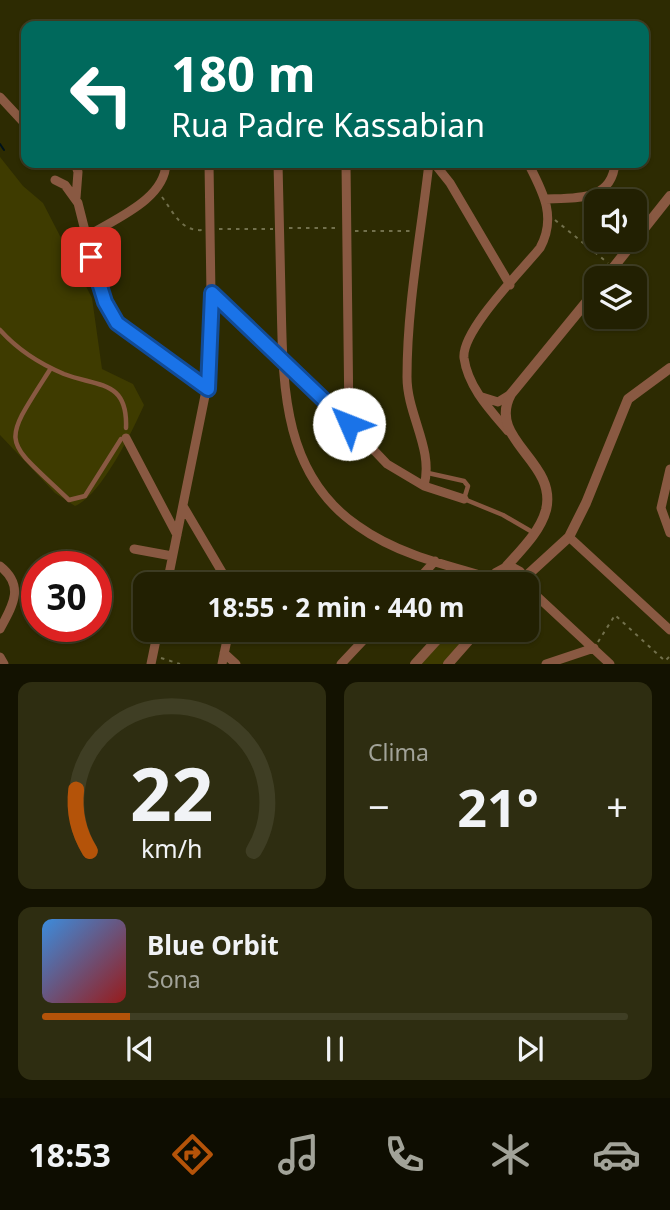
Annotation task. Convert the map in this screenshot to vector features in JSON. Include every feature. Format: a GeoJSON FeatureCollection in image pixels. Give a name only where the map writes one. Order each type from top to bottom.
{"type":"FeatureCollection","features":[{"type":"Feature","properties":{"kind":"street"},"geometry":{"type":"LineString","coordinates":[[0,97],[21,120]]}},
{"type":"Feature","properties":{"kind":"street"},"geometry":{"type":"LineString","coordinates":[[77,168],[76,198],[86,237],[105,302],[117,323],[208,389]]}},
{"type":"Feature","properties":{"kind":"street"},"geometry":{"type":"LineString","coordinates":[[86,237],[157,190],[166,175],[166,168]]}},
{"type":"Feature","properties":{"kind":"street"},"geometry":{"type":"LineString","coordinates":[[169,572],[208,389],[212,293],[209,168]]}},
{"type":"Feature","properties":{"kind":"street"},"geometry":{"type":"LineString","coordinates":[[278,168],[282,358],[292,434],[302,461],[316,485],[356,526],[431,565],[467,572]]}},
{"type":"Feature","properties":{"kind":"street"},"geometry":{"type":"LineString","coordinates":[[346,168],[349,424]]}},
{"type":"Feature","properties":{"kind":"street"},"geometry":{"type":"LineString","coordinates":[[424,486],[428,473],[427,457],[410,406],[407,379],[410,319],[430,168]]}},
{"type":"Feature","properties":{"kind":"street"},"geometry":{"type":"LineString","coordinates":[[436,168],[450,183],[510,285]]}},
{"type":"Feature","properties":{"kind":"street"},"geometry":{"type":"LineString","coordinates":[[500,572],[534,533],[545,510],[546,489],[535,464],[478,394],[468,374],[465,349],[480,322],[540,248],[546,235],[546,199],[530,168]]}},
{"type":"Feature","properties":{"kind":"street"},"geometry":{"type":"LineString","coordinates":[[546,199],[599,193],[611,181],[614,168]]}},
{"type":"Feature","properties":{"kind":"street"},"geometry":{"type":"LineString","coordinates":[[55,180],[65,185],[76,198]]}},
{"type":"Feature","properties":{"kind":"street"},"geometry":{"type":"LineString","coordinates":[[616,266],[670,196]]}},
{"type":"Feature","properties":{"kind":"street"},"geometry":{"type":"LineString","coordinates":[[212,293],[282,358],[387,464],[424,486],[464,499]]}},
{"type":"Feature","properties":{"kind":"street"},"geometry":{"type":"LineString","coordinates":[[513,436],[503,414],[511,394],[584,305]]}},
{"type":"Feature","properties":{"kind":"street"},"geometry":{"type":"LineString","coordinates":[[535,572],[569,537],[586,503],[622,410],[635,393],[670,368]]}},
{"type":"Feature","properties":{"kind":"street"},"geometry":{"type":"LineString","coordinates":[[478,394],[495,402],[511,394]]}},
{"type":"Feature","properties":{"kind":"street"},"geometry":{"type":"LineString","coordinates":[[124,435],[177,535]]}},
{"type":"Feature","properties":{"kind":"street"},"geometry":{"type":"LineString","coordinates":[[670,469],[661,508],[670,533]]}},
{"type":"Feature","properties":{"kind":"street"},"geometry":{"type":"LineString","coordinates":[[183,506],[222,572]]}},
{"type":"Feature","properties":{"kind":"street"},"geometry":{"type":"LineString","coordinates":[[569,537],[670,630]]}},
{"type":"Feature","properties":{"kind":"street"},"geometry":{"type":"LineString","coordinates":[[134,549],[172,556]]}},
{"type":"Feature","properties":{"kind":"street"},"geometry":{"type":"LineString","coordinates":[[425,572],[431,565]]}},
{"type":"Feature","properties":{"kind":"street"},"geometry":{"type":"LineString","coordinates":[[0,566],[15,581],[17,590],[14,603],[0,629]]}},
{"type":"Feature","properties":{"kind":"street"},"geometry":{"type":"LineString","coordinates":[[506,567],[516,569],[517,572]]}},
{"type":"Feature","properties":{"kind":"street"},"geometry":{"type":"LineString","coordinates":[[539,598],[610,664]]}},
{"type":"Feature","properties":{"kind":"street"},"geometry":{"type":"LineString","coordinates":[[152,660],[156,642]]}},
{"type":"Feature","properties":{"kind":"street"},"geometry":{"type":"LineString","coordinates":[[222,664],[226,642]]}},
{"type":"Feature","properties":{"kind":"street"},"geometry":{"type":"LineString","coordinates":[[341,664],[362,642]]}},
{"type":"Feature","properties":{"kind":"street"},"geometry":{"type":"LineString","coordinates":[[415,664],[435,642]]}},
{"type":"Feature","properties":{"kind":"street"},"geometry":{"type":"LineString","coordinates":[[448,664],[467,642]]}},
{"type":"Feature","properties":{"kind":"street"},"geometry":{"type":"LineString","coordinates":[[546,664],[594,648]]}},
{"type":"Feature","properties":{"kind":"street"},"geometry":{"type":"LineString","coordinates":[[224,653],[236,664]]}},
{"type":"Feature","properties":{"kind":"lane"},"geometry":{"type":"LineString","coordinates":[[0,330],[24,352],[51,368],[104,383],[119,394],[127,414],[124,435],[85,496],[76,501],[69,500],[17,451],[14,435],[17,421],[51,368]]}},
{"type":"Feature","properties":{"kind":"lane"},"geometry":{"type":"LineString","coordinates":[[428,473],[464,481],[468,486],[464,499],[503,515],[534,533]]}},
{"type":"Feature","properties":{"kind":"lane"},"geometry":{"type":"LineString","coordinates":[[431,565],[438,579],[445,580],[463,570]]}},
{"type":"Feature","properties":{"kind":"path"},"geometry":{"type":"LineString","coordinates":[[548,215],[612,266]]}},
{"type":"Feature","properties":{"kind":"path"},"geometry":{"type":"LineString","coordinates":[[594,648],[615,615],[664,661],[670,656]]}},
{"type":"Feature","properties":{"kind":"path"},"geometry":{"type":"LineString","coordinates":[[152,660],[180,664]]}},
{"type":"Feature","properties":{"kind":"shaded area"},"geometry":{"type":"Polygon","coordinates":[[[0,157],[23,186],[43,203],[92,298],[102,369],[133,384],[144,405],[105,476],[85,500],[75,506],[55,493],[0,435],[0,157]]]}},
{"type":"Feature","properties":{"kind":"shaded area"},"geometry":{"type":"Polygon","coordinates":[[[441,642],[466,642],[446,664],[421,664],[441,642]]]}},
{"type":"Feature","properties":{"kind":"waterway"},"geometry":{"type":"LineString","coordinates":[[0,144],[4,150]]}},
{"type":"Feature","properties":{"kind":"route"},"geometry":{"type":"LineString","coordinates":[[91,257],[105,302],[117,323],[208,389],[212,361],[212,293],[349,424]]}}]}
